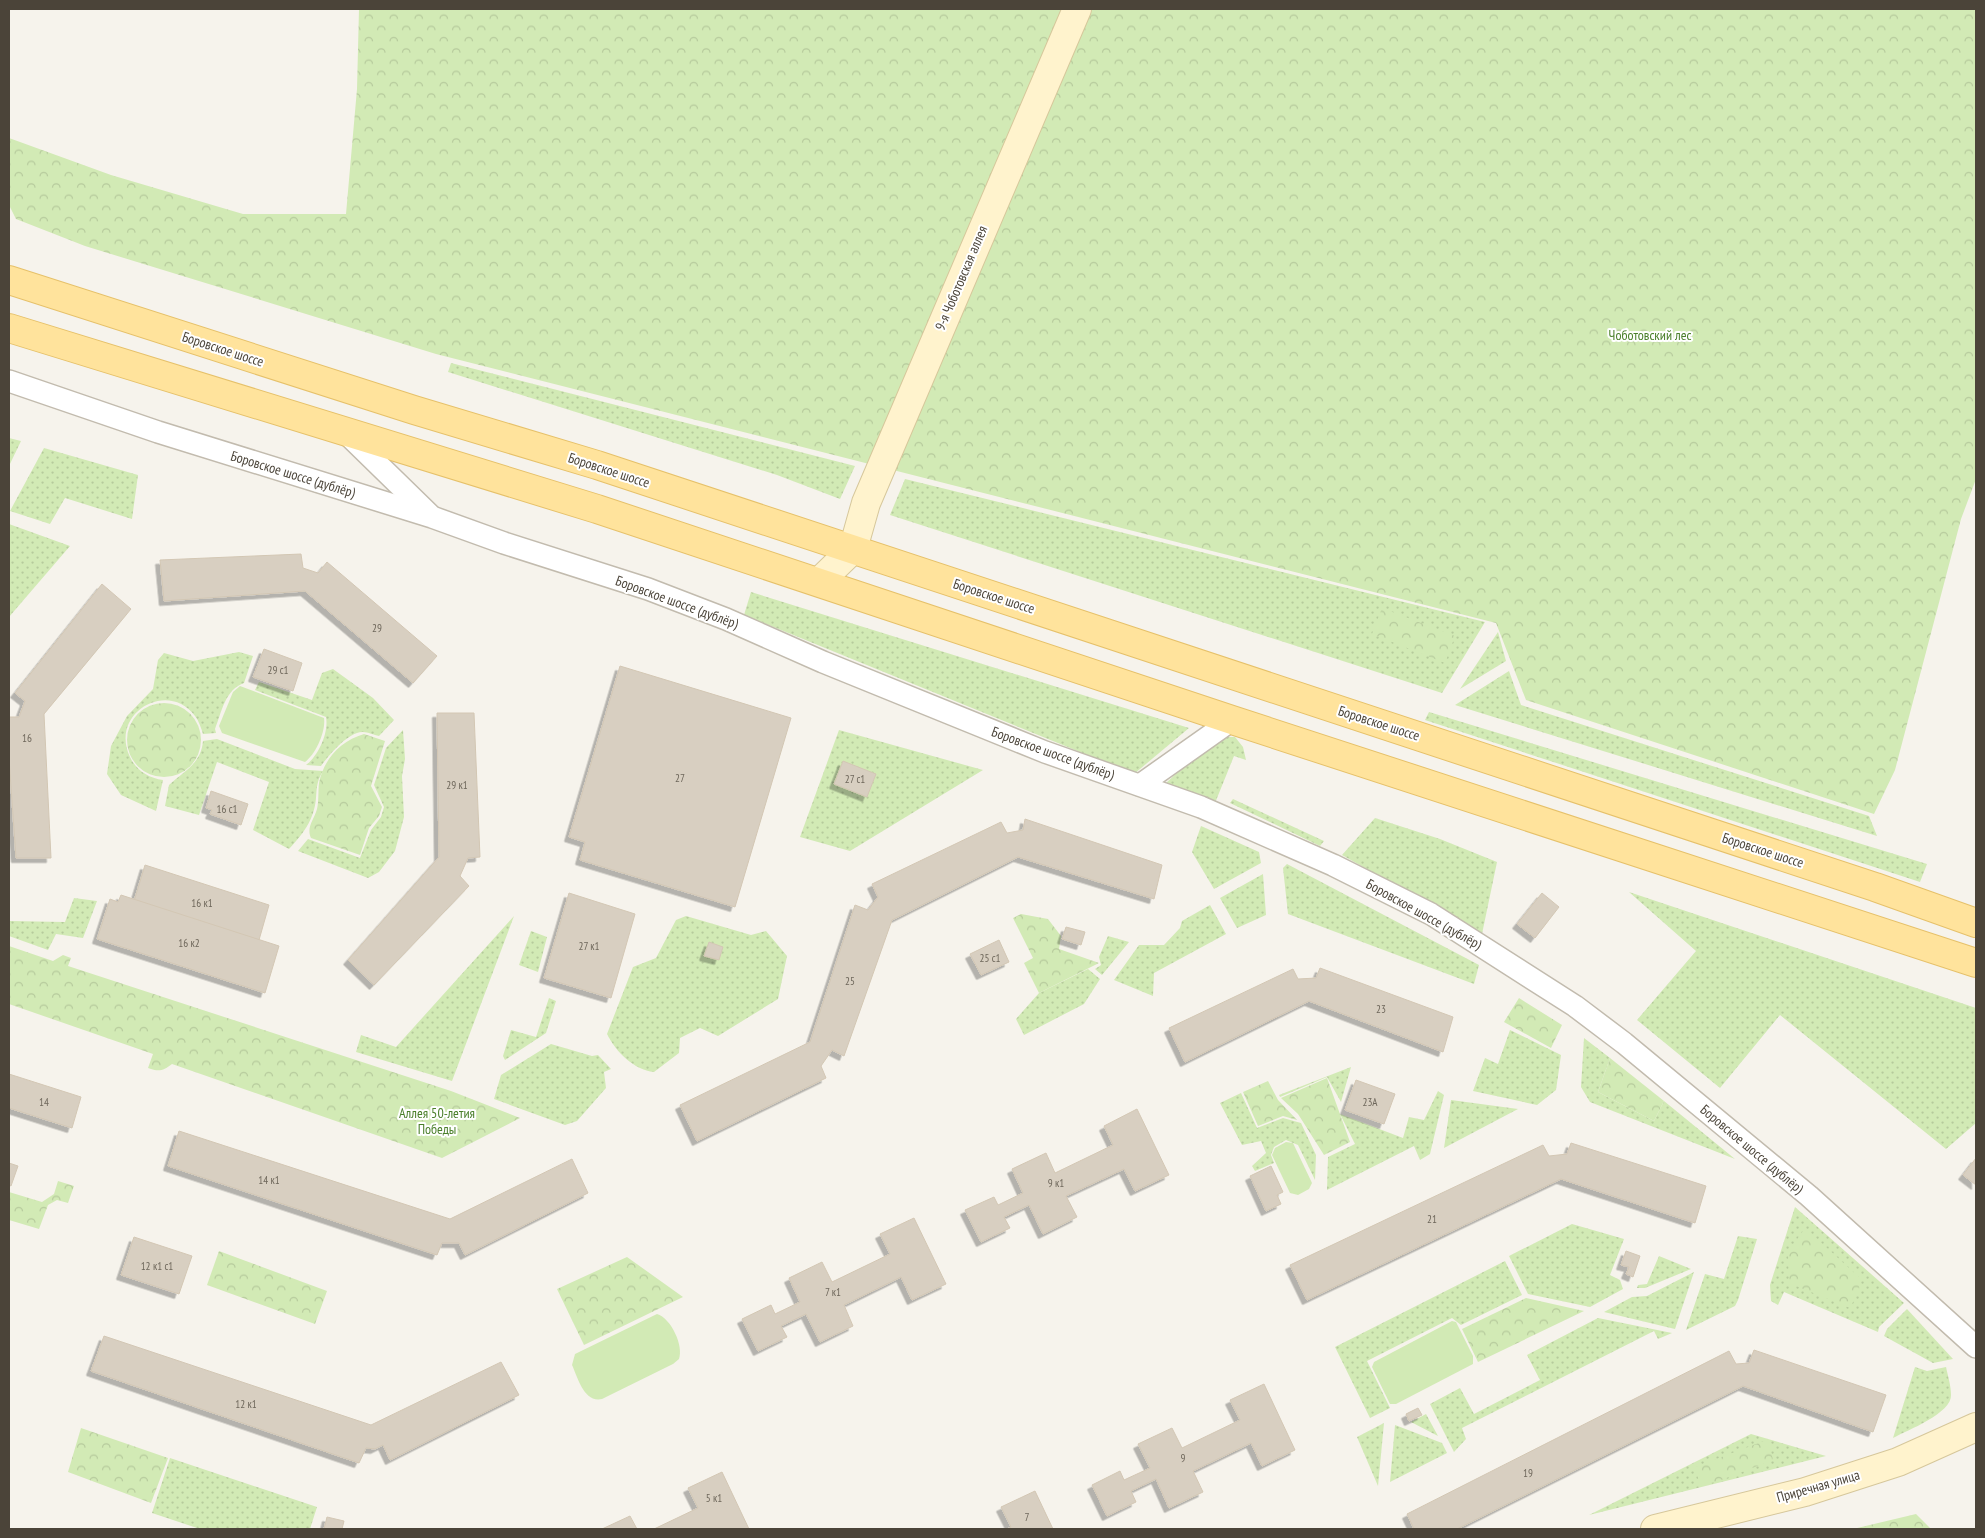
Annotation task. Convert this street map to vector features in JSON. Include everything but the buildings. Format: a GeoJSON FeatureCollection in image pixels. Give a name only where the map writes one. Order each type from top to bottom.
{"type":"FeatureCollection","features":[{"type":"Feature","properties":{"kind":"main road","name":"Боровское шоссе"},"geometry":{"type":"LineString","coordinates":[[9,280],[414,410],[597,465],[1800,862],[1976,923]]}},
{"type":"Feature","properties":{"kind":"main road"},"geometry":{"type":"LineString","coordinates":[[9,328],[347,434],[598,508],[1232,720],[1976,963]]}},
{"type":"Feature","properties":{"kind":"street","name":"9-я Чоботовская аллея"},"geometry":{"type":"LineString","coordinates":[[852,549],[866,503],[1077,9]]}},
{"type":"Feature","properties":{"kind":"street","name":"Боровское шоссе (дублёр)"},"geometry":{"type":"LineString","coordinates":[[9,380],[158,432],[432,517],[504,544],[656,592],[1045,752],[1140,785],[1267,834],[1432,914],[1575,1006],[1624,1043],[1809,1196],[1976,1347]]}},
{"type":"Feature","properties":{"kind":"street"},"geometry":{"type":"LineString","coordinates":[[347,434],[432,517]]}},
{"type":"Feature","properties":{"kind":"street"},"geometry":{"type":"LineString","coordinates":[[820,581],[852,549]]}},
{"type":"Feature","properties":{"kind":"street"},"geometry":{"type":"LineString","coordinates":[[1140,785],[1232,720]]}},
{"type":"Feature","properties":{"kind":"street","name":"Приречная улица"},"geometry":{"type":"LineString","coordinates":[[1655,1529],[1814,1489],[1898,1462],[1976,1426]]}},
{"type":"Feature","properties":{"kind":"green space","name":"Чоботовский лес"},"geometry":{"type":"Polygon","coordinates":[[[359,9],[1976,9],[1976,479],[1961,519],[1895,770],[1874,814],[1526,700],[1496,623],[436,354],[85,246],[16,219],[9,205],[9,138],[111,175],[243,214],[346,214],[357,89],[359,9]]]}},
{"type":"Feature","properties":{"kind":"green space"},"geometry":{"type":"Polygon","coordinates":[[[451,363],[855,466],[840,499],[777,475],[448,372],[451,363]]]}},
{"type":"Feature","properties":{"kind":"green space"},"geometry":{"type":"Polygon","coordinates":[[[9,438],[21,441],[9,466],[9,438]]]}},
{"type":"Feature","properties":{"kind":"green space"},"geometry":{"type":"Polygon","coordinates":[[[44,448],[138,475],[132,519],[65,498],[50,524],[10,511],[44,448]]]}},
{"type":"Feature","properties":{"kind":"green space"},"geometry":{"type":"Polygon","coordinates":[[[905,479],[1485,622],[1442,693],[890,515],[905,479]]]}},
{"type":"Feature","properties":{"kind":"green space"},"geometry":{"type":"Polygon","coordinates":[[[9,524],[70,546],[9,617],[9,524]]]}},
{"type":"Feature","properties":{"kind":"green space"},"geometry":{"type":"Polygon","coordinates":[[[751,592],[1189,728],[1134,774],[744,615],[751,592]]]}},
{"type":"Feature","properties":{"kind":"green space"},"geometry":{"type":"Polygon","coordinates":[[[1382,608],[1455,636],[1445,663],[1372,634],[1382,608]]]}},
{"type":"Feature","properties":{"kind":"green space"},"geometry":{"type":"Polygon","coordinates":[[[1498,632],[1506,661],[1460,689],[1498,632]]]}},
{"type":"Feature","properties":{"kind":"green space"},"geometry":{"type":"Polygon","coordinates":[[[239,652],[253,656],[244,683],[232,691],[225,702],[215,729],[216,733],[203,734],[199,722],[184,705],[170,701],[157,701],[144,706],[134,715],[128,727],[126,741],[130,757],[143,773],[163,780],[156,811],[121,795],[107,774],[111,746],[127,716],[153,689],[158,660],[164,653],[193,661],[239,652]]]}},
{"type":"Feature","properties":{"kind":"green space"},"geometry":{"type":"Polygon","coordinates":[[[333,669],[373,698],[394,720],[379,736],[367,732],[352,735],[340,744],[321,766],[306,765],[315,756],[322,744],[326,730],[326,717],[255,690],[259,682],[312,700],[322,673],[333,669]]]}},
{"type":"Feature","properties":{"kind":"green space"},"geometry":{"type":"Polygon","coordinates":[[[1509,671],[1521,705],[1869,816],[1877,836],[1455,705],[1509,671]]]}},
{"type":"Feature","properties":{"kind":"green space"},"geometry":{"type":"Polygon","coordinates":[[[240,686],[324,718],[322,736],[313,754],[305,762],[222,733],[219,726],[233,692],[240,686]]]}},
{"type":"Feature","properties":{"kind":"green space"},"geometry":{"type":"Polygon","coordinates":[[[164,703],[178,706],[190,714],[198,726],[201,740],[198,754],[190,766],[178,774],[164,777],[150,774],[138,766],[130,754],[127,740],[130,726],[138,714],[150,706],[164,703]]]}},
{"type":"Feature","properties":{"kind":"green space"},"geometry":{"type":"Polygon","coordinates":[[[1429,712],[1927,864],[1920,882],[1425,720],[1429,712]]]}},
{"type":"Feature","properties":{"kind":"green space"},"geometry":{"type":"Polygon","coordinates":[[[403,730],[405,759],[402,776],[404,817],[395,851],[379,872],[368,878],[298,851],[308,839],[360,858],[371,830],[381,817],[384,807],[374,785],[386,748],[403,730]]]}},
{"type":"Feature","properties":{"kind":"green space"},"geometry":{"type":"Polygon","coordinates":[[[839,730],[983,770],[850,851],[800,837],[839,730]]]}},
{"type":"Feature","properties":{"kind":"green space"},"geometry":{"type":"Polygon","coordinates":[[[364,734],[385,741],[371,786],[382,807],[379,816],[369,828],[360,855],[311,838],[309,830],[317,809],[321,774],[329,759],[334,752],[348,741],[364,734]]]}},
{"type":"Feature","properties":{"kind":"green space"},"geometry":{"type":"Polygon","coordinates":[[[1223,737],[1235,737],[1243,747],[1246,760],[1234,756],[1215,803],[1166,783],[1213,740],[1223,737]]]}},
{"type":"Feature","properties":{"kind":"green space"},"geometry":{"type":"Polygon","coordinates":[[[217,739],[295,769],[323,771],[318,782],[315,807],[309,823],[289,849],[253,830],[269,782],[217,762],[199,815],[165,806],[169,785],[186,771],[199,756],[203,741],[217,739]]]}},
{"type":"Feature","properties":{"kind":"green space"},"geometry":{"type":"Polygon","coordinates":[[[1233,799],[1324,841],[1320,846],[1230,803],[1233,799]]]}},
{"type":"Feature","properties":{"kind":"green space"},"geometry":{"type":"Polygon","coordinates":[[[1375,818],[1440,839],[1497,862],[1482,934],[1342,855],[1375,818]]]}},
{"type":"Feature","properties":{"kind":"green space"},"geometry":{"type":"Polygon","coordinates":[[[1201,826],[1259,852],[1261,863],[1214,889],[1192,852],[1201,826]]]}},
{"type":"Feature","properties":{"kind":"green space"},"geometry":{"type":"Polygon","coordinates":[[[1287,864],[1479,965],[1474,984],[1288,914],[1283,868],[1287,864]]]}},
{"type":"Feature","properties":{"kind":"green space"},"geometry":{"type":"Polygon","coordinates":[[[1263,874],[1266,915],[1237,928],[1220,898],[1263,874]]]}},
{"type":"Feature","properties":{"kind":"green space"},"geometry":{"type":"Polygon","coordinates":[[[1629,892],[1976,1008],[1976,1123],[1946,1149],[1780,1015],[1720,1088],[1637,1020],[1696,951],[1629,892]]]}},
{"type":"Feature","properties":{"kind":"green space"},"geometry":{"type":"Polygon","coordinates":[[[74,898],[97,901],[83,938],[56,934],[48,950],[9,936],[9,921],[65,922],[74,898]]]}},
{"type":"Feature","properties":{"kind":"green space"},"geometry":{"type":"Polygon","coordinates":[[[1210,905],[1226,934],[1154,973],[1153,996],[1114,980],[1139,945],[1164,945],[1180,928],[1182,921],[1210,905]]]}},
{"type":"Feature","properties":{"kind":"green space"},"geometry":{"type":"Polygon","coordinates":[[[1021,914],[1048,919],[1061,936],[1059,949],[1099,963],[1039,993],[1024,963],[1033,958],[1013,918],[1021,914]]]}},
{"type":"Feature","properties":{"kind":"green space"},"geometry":{"type":"Polygon","coordinates":[[[514,916],[452,1081],[356,1052],[361,1035],[396,1047],[514,916]]]}},
{"type":"Feature","properties":{"kind":"green space"},"geometry":{"type":"Polygon","coordinates":[[[686,916],[751,935],[766,931],[787,956],[778,999],[718,1036],[700,1028],[680,1038],[679,1053],[654,1072],[647,1071],[626,1059],[607,1034],[633,967],[656,958],[676,920],[686,916]]]}},
{"type":"Feature","properties":{"kind":"green space"},"geometry":{"type":"Polygon","coordinates":[[[531,931],[547,937],[538,972],[519,965],[531,931]]]}},
{"type":"Feature","properties":{"kind":"green space"},"geometry":{"type":"Polygon","coordinates":[[[1108,936],[1129,942],[1102,975],[1095,969],[1101,965],[1099,957],[1108,936]]]}},
{"type":"Feature","properties":{"kind":"green space","name":"Аллея 50-летия Победы"},"geometry":{"type":"Polygon","coordinates":[[[9,946],[53,961],[63,955],[71,958],[68,966],[451,1091],[520,1118],[442,1158],[172,1064],[161,1070],[148,1068],[153,1054],[9,1004],[9,946]]]}},
{"type":"Feature","properties":{"kind":"green space"},"geometry":{"type":"Polygon","coordinates":[[[1088,969],[1100,979],[1084,1004],[1024,1035],[1016,1019],[1039,993],[1088,969]]]}},
{"type":"Feature","properties":{"kind":"green space"},"geometry":{"type":"Polygon","coordinates":[[[549,998],[556,1001],[546,1033],[505,1060],[503,1056],[511,1030],[536,1037],[549,998]]]}},
{"type":"Feature","properties":{"kind":"green space"},"geometry":{"type":"Polygon","coordinates":[[[1519,998],[1562,1025],[1551,1048],[1504,1022],[1519,998]]]}},
{"type":"Feature","properties":{"kind":"green space"},"geometry":{"type":"Polygon","coordinates":[[[1510,1030],[1561,1055],[1556,1090],[1537,1105],[1473,1091],[1485,1058],[1498,1064],[1510,1030]]]}},
{"type":"Feature","properties":{"kind":"green space"},"geometry":{"type":"Polygon","coordinates":[[[1584,1038],[1610,1058],[1598,1092],[1654,1121],[1664,1101],[1735,1159],[1590,1102],[1581,1087],[1584,1038]]]}},
{"type":"Feature","properties":{"kind":"green space"},"geometry":{"type":"Polygon","coordinates":[[[551,1044],[592,1056],[598,1055],[611,1069],[604,1072],[606,1088],[577,1121],[565,1125],[494,1099],[501,1075],[551,1044]]]}},
{"type":"Feature","properties":{"kind":"green space"},"geometry":{"type":"Polygon","coordinates":[[[1610,1058],[1664,1101],[1654,1121],[1598,1092],[1610,1058]]]}},
{"type":"Feature","properties":{"kind":"green space"},"geometry":{"type":"Polygon","coordinates":[[[1351,1067],[1341,1102],[1327,1077],[1280,1097],[1279,1095],[1351,1067]]]}},
{"type":"Feature","properties":{"kind":"green space"},"geometry":{"type":"Polygon","coordinates":[[[1327,1078],[1350,1142],[1324,1155],[1298,1114],[1281,1098],[1327,1078]]]}},
{"type":"Feature","properties":{"kind":"green space"},"geometry":{"type":"Polygon","coordinates":[[[1268,1081],[1278,1100],[1297,1120],[1283,1116],[1258,1126],[1243,1092],[1268,1081]]]}},
{"type":"Feature","properties":{"kind":"green space"},"geometry":{"type":"Polygon","coordinates":[[[1438,1091],[1444,1095],[1430,1154],[1420,1160],[1414,1146],[1327,1190],[1328,1157],[1355,1144],[1340,1114],[1403,1138],[1409,1117],[1424,1120],[1438,1091]]]}},
{"type":"Feature","properties":{"kind":"green space"},"geometry":{"type":"Polygon","coordinates":[[[1241,1093],[1257,1128],[1283,1118],[1301,1123],[1316,1155],[1315,1180],[1298,1145],[1286,1140],[1274,1147],[1271,1155],[1274,1163],[1255,1171],[1252,1166],[1266,1153],[1261,1141],[1242,1145],[1220,1103],[1241,1093]]]}},
{"type":"Feature","properties":{"kind":"green space"},"geometry":{"type":"Polygon","coordinates":[[[1451,1100],[1518,1109],[1444,1148],[1451,1100]]]}},
{"type":"Feature","properties":{"kind":"green space"},"geometry":{"type":"Polygon","coordinates":[[[1286,1142],[1293,1143],[1312,1183],[1309,1189],[1298,1195],[1290,1193],[1272,1155],[1275,1148],[1286,1142]]]}},
{"type":"Feature","properties":{"kind":"green space"},"geometry":{"type":"Polygon","coordinates":[[[58,1181],[74,1186],[68,1203],[57,1200],[48,1205],[39,1229],[9,1220],[9,1192],[42,1202],[54,1194],[58,1181]]]}},
{"type":"Feature","properties":{"kind":"green space"},"geometry":{"type":"Polygon","coordinates":[[[1795,1207],[1904,1303],[1879,1327],[1878,1332],[1784,1292],[1778,1305],[1771,1301],[1770,1285],[1795,1207]]]}},
{"type":"Feature","properties":{"kind":"green space"},"geometry":{"type":"Polygon","coordinates":[[[1572,1224],[1624,1239],[1610,1275],[1620,1280],[1623,1289],[1590,1307],[1528,1294],[1509,1256],[1572,1224]]]}},
{"type":"Feature","properties":{"kind":"green space"},"geometry":{"type":"Polygon","coordinates":[[[1805,1228],[1860,1278],[1859,1290],[1850,1308],[1789,1283],[1788,1252],[1805,1228]]]}},
{"type":"Feature","properties":{"kind":"green space"},"geometry":{"type":"Polygon","coordinates":[[[1738,1236],[1757,1239],[1735,1306],[1686,1330],[1705,1274],[1724,1279],[1738,1236]]]}},
{"type":"Feature","properties":{"kind":"green space"},"geometry":{"type":"Polygon","coordinates":[[[219,1251],[327,1291],[315,1324],[207,1285],[219,1251]]]}},
{"type":"Feature","properties":{"kind":"green space"},"geometry":{"type":"Polygon","coordinates":[[[1659,1256],[1691,1269],[1645,1288],[1637,1288],[1638,1285],[1647,1284],[1659,1256]]]}},
{"type":"Feature","properties":{"kind":"green space"},"geometry":{"type":"Polygon","coordinates":[[[627,1257],[683,1297],[584,1345],[557,1289],[627,1257]]]}},
{"type":"Feature","properties":{"kind":"green space"},"geometry":{"type":"Polygon","coordinates":[[[1505,1261],[1522,1295],[1461,1325],[1452,1318],[1367,1361],[1390,1408],[1370,1418],[1335,1347],[1505,1261]]]}},
{"type":"Feature","properties":{"kind":"green space"},"geometry":{"type":"Polygon","coordinates":[[[1694,1272],[1675,1329],[1604,1312],[1632,1297],[1647,1296],[1694,1272]]]}},
{"type":"Feature","properties":{"kind":"green space"},"geometry":{"type":"Polygon","coordinates":[[[1526,1298],[1584,1311],[1478,1362],[1462,1329],[1526,1298]]]}},
{"type":"Feature","properties":{"kind":"green space"},"geometry":{"type":"Polygon","coordinates":[[[1907,1309],[1953,1359],[1933,1363],[1884,1336],[1887,1329],[1907,1309]]]}},
{"type":"Feature","properties":{"kind":"green space"},"geometry":{"type":"Polygon","coordinates":[[[657,1314],[667,1321],[675,1333],[680,1347],[679,1359],[673,1364],[602,1399],[596,1399],[586,1393],[579,1383],[572,1365],[575,1354],[657,1314]]]}},
{"type":"Feature","properties":{"kind":"green space"},"geometry":{"type":"Polygon","coordinates":[[[1598,1318],[1672,1333],[1658,1339],[1654,1331],[1462,1428],[1466,1439],[1454,1452],[1430,1404],[1460,1388],[1474,1414],[1540,1380],[1527,1355],[1598,1318]]]}},
{"type":"Feature","properties":{"kind":"green space"},"geometry":{"type":"Polygon","coordinates":[[[1452,1321],[1456,1322],[1473,1356],[1473,1364],[1396,1404],[1390,1404],[1372,1367],[1374,1362],[1452,1321]]]}},
{"type":"Feature","properties":{"kind":"green space"},"geometry":{"type":"Polygon","coordinates":[[[1915,1367],[1927,1371],[1946,1367],[1951,1392],[1949,1402],[1928,1420],[1893,1438],[1915,1367]]]}},
{"type":"Feature","properties":{"kind":"green space"},"geometry":{"type":"Polygon","coordinates":[[[1426,1414],[1438,1436],[1411,1422],[1426,1414]]]}},
{"type":"Feature","properties":{"kind":"green space"},"geometry":{"type":"Polygon","coordinates":[[[1384,1423],[1378,1486],[1357,1437],[1384,1423]]]}},
{"type":"Feature","properties":{"kind":"green space"},"geometry":{"type":"Polygon","coordinates":[[[1395,1425],[1442,1443],[1447,1453],[1390,1482],[1395,1425]]]}},
{"type":"Feature","properties":{"kind":"green space"},"geometry":{"type":"Polygon","coordinates":[[[81,1428],[168,1458],[151,1503],[68,1472],[81,1428]]]}},
{"type":"Feature","properties":{"kind":"green space"},"geometry":{"type":"Polygon","coordinates":[[[1751,1434],[1826,1456],[1589,1515],[1751,1434]]]}},
{"type":"Feature","properties":{"kind":"green space"},"geometry":{"type":"Polygon","coordinates":[[[1764,1441],[1769,1443],[1773,1460],[1716,1482],[1700,1485],[1695,1467],[1764,1441]]]}},
{"type":"Feature","properties":{"kind":"green space"},"geometry":{"type":"Polygon","coordinates":[[[170,1458],[317,1507],[310,1529],[200,1529],[152,1513],[170,1458]]]}},
{"type":"Feature","properties":{"kind":"green space"},"geometry":{"type":"Polygon","coordinates":[[[1916,1514],[1931,1529],[1853,1529],[1916,1514]]]}}]}
